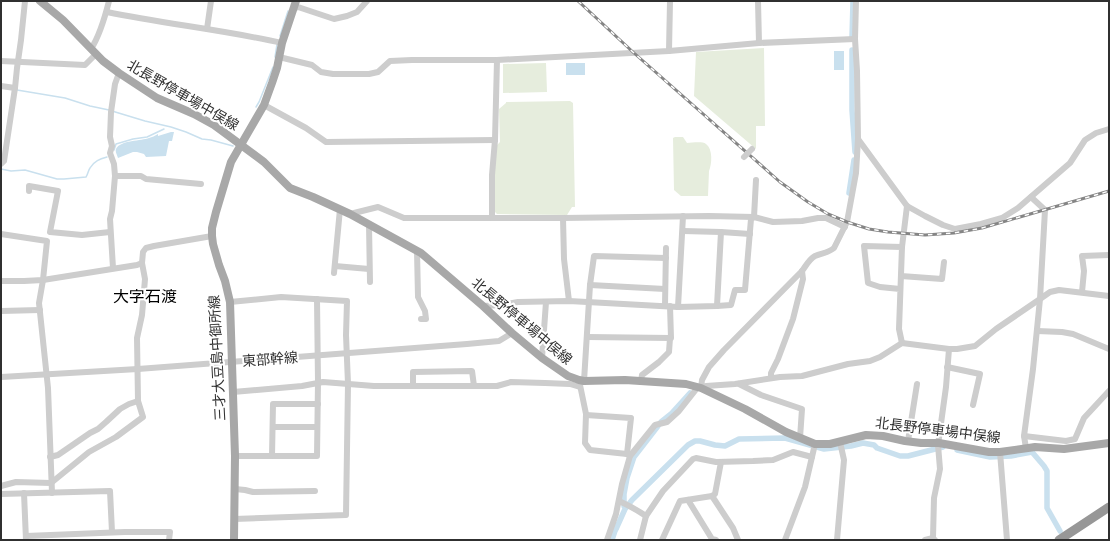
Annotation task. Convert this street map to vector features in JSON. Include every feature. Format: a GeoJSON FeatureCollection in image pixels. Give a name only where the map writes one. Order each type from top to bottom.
{"type":"FeatureCollection","features":[{"type":"Feature","properties":{"kind":"highway"},"geometry":{"type":"LineString","coordinates":[[1059,540],[1109,507]]}},
{"type":"Feature","properties":{"kind":"main road","name":"北長野停車場中俣線"},"geometry":{"type":"LineString","coordinates":[[40,1],[63,20],[103,61],[119,73],[157,98],[194,114],[214,125],[264,162],[290,188],[340,209],[421,253],[542,358],[581,383],[625,380],[686,384],[699,388],[744,409],[815,446],[830,444],[841,445],[866,435],[883,436],[908,442],[989,452],[1000,456],[1026,448],[1035,447],[1064,450],[1109,443]]}},
{"type":"Feature","properties":{"kind":"main road","name":"三才大豆島中御所線"},"geometry":{"type":"LineString","coordinates":[[234,540],[235,456],[230,302],[226,281],[219,265],[212,236],[212,228],[231,162],[264,105],[272,83],[280,56],[282,43],[294,5]]}},
{"type":"Feature","properties":{"kind":"street"},"geometry":{"type":"LineString","coordinates":[[1,164],[4,161],[15,90],[25,1]]}},
{"type":"Feature","properties":{"kind":"street"},"geometry":{"type":"LineString","coordinates":[[1,62],[85,64],[94,52],[95,43],[107,12],[109,1]]}},
{"type":"Feature","properties":{"kind":"street"},"geometry":{"type":"LineString","coordinates":[[207,29],[211,1]]}},
{"type":"Feature","properties":{"kind":"street"},"geometry":{"type":"LineString","coordinates":[[294,5],[334,19],[357,12],[367,1]]}},
{"type":"Feature","properties":{"kind":"street"},"geometry":{"type":"LineString","coordinates":[[669,51],[670,1]]}},
{"type":"Feature","properties":{"kind":"street"},"geometry":{"type":"LineString","coordinates":[[758,1],[759,43]]}},
{"type":"Feature","properties":{"kind":"street"},"geometry":{"type":"LineString","coordinates":[[629,455],[655,425],[667,422],[679,411],[699,388],[709,367],[802,271],[810,260],[834,248],[845,227],[856,173],[858,139],[855,39],[856,1]]}},
{"type":"Feature","properties":{"kind":"street"},"geometry":{"type":"LineString","coordinates":[[107,12],[145,20],[247,35],[282,43]]}},
{"type":"Feature","properties":{"kind":"street"},"geometry":{"type":"LineString","coordinates":[[280,56],[312,65],[321,72],[333,74],[370,74],[378,72],[390,61],[497,60],[669,51],[759,43],[855,39]]}},
{"type":"Feature","properties":{"kind":"street"},"geometry":{"type":"LineString","coordinates":[[492,218],[492,175],[495,140],[497,60]]}},
{"type":"Feature","properties":{"kind":"street"},"geometry":{"type":"LineString","coordinates":[[113,268],[110,219],[115,176],[114,164],[110,153],[112,146],[110,137],[115,84],[119,73]]}},
{"type":"Feature","properties":{"kind":"street"},"geometry":{"type":"LineString","coordinates":[[1,86],[15,90]]}},
{"type":"Feature","properties":{"kind":"street"},"geometry":{"type":"LineString","coordinates":[[264,105],[306,128],[326,142],[495,140]]}},
{"type":"Feature","properties":{"kind":"street"},"geometry":{"type":"LineString","coordinates":[[858,139],[907,206],[943,225],[955,228],[981,224],[1002,218],[1018,208],[1070,163],[1085,140],[1096,133],[1109,128]]}},
{"type":"Feature","properties":{"kind":"street"},"geometry":{"type":"LineString","coordinates":[[744,157],[752,149]]}},
{"type":"Feature","properties":{"kind":"street"},"geometry":{"type":"LineString","coordinates":[[115,176],[141,176],[146,179],[201,184]]}},
{"type":"Feature","properties":{"kind":"street"},"geometry":{"type":"LineString","coordinates":[[483,306],[501,306],[518,302],[569,301],[678,307],[731,305],[735,290],[745,290],[751,219],[754,217],[756,180]]}},
{"type":"Feature","properties":{"kind":"street"},"geometry":{"type":"LineString","coordinates":[[29,192],[29,186],[58,190],[55,211],[47,241],[39,303],[49,401],[52,493]]}},
{"type":"Feature","properties":{"kind":"street"},"geometry":{"type":"LineString","coordinates":[[1026,448],[1024,436],[1040,299],[1045,210],[1031,197]]}},
{"type":"Feature","properties":{"kind":"street"},"geometry":{"type":"LineString","coordinates":[[902,343],[899,329],[900,289],[902,248],[907,206]]}},
{"type":"Feature","properties":{"kind":"street"},"geometry":{"type":"LineString","coordinates":[[350,214],[378,207],[404,218],[683,216],[754,217],[773,222],[826,218],[845,227]]}},
{"type":"Feature","properties":{"kind":"street"},"geometry":{"type":"LineString","coordinates":[[334,273],[340,209]]}},
{"type":"Feature","properties":{"kind":"street"},"geometry":{"type":"LineString","coordinates":[[678,307],[683,216]]}},
{"type":"Feature","properties":{"kind":"street"},"geometry":{"type":"LineString","coordinates":[[563,218],[564,259],[569,301]]}},
{"type":"Feature","properties":{"kind":"street"},"geometry":{"type":"LineString","coordinates":[[369,224],[370,282]]}},
{"type":"Feature","properties":{"kind":"street"},"geometry":{"type":"LineString","coordinates":[[683,231],[750,234]]}},
{"type":"Feature","properties":{"kind":"street"},"geometry":{"type":"LineString","coordinates":[[50,232],[82,235],[110,232]]}},
{"type":"Feature","properties":{"kind":"street"},"geometry":{"type":"LineString","coordinates":[[717,306],[721,232]]}},
{"type":"Feature","properties":{"kind":"street"},"geometry":{"type":"LineString","coordinates":[[1,234],[47,241]]}},
{"type":"Feature","properties":{"kind":"street"},"geometry":{"type":"LineString","coordinates":[[1,486],[16,482],[51,482],[89,452],[116,437],[143,418],[138,401],[137,338],[142,315],[145,279],[142,263],[143,252],[146,248],[154,246],[212,236]]}},
{"type":"Feature","properties":{"kind":"street"},"geometry":{"type":"LineString","coordinates":[[900,289],[880,287],[868,283],[864,246],[902,248]]}},
{"type":"Feature","properties":{"kind":"street"},"geometry":{"type":"LineString","coordinates":[[641,381],[642,375],[669,352],[671,338],[665,289],[666,248]]}},
{"type":"Feature","properties":{"kind":"street"},"geometry":{"type":"LineString","coordinates":[[417,251],[418,297],[425,311],[426,319],[421,319]]}},
{"type":"Feature","properties":{"kind":"street"},"geometry":{"type":"LineString","coordinates":[[1082,292],[1084,271],[1082,256],[1109,255]]}},
{"type":"Feature","properties":{"kind":"street"},"geometry":{"type":"LineString","coordinates":[[629,455],[590,450],[585,443],[586,415],[581,383],[587,337],[590,285],[594,256],[666,258]]}},
{"type":"Feature","properties":{"kind":"street"},"geometry":{"type":"LineString","coordinates":[[901,276],[942,279],[944,262]]}},
{"type":"Feature","properties":{"kind":"street"},"geometry":{"type":"LineString","coordinates":[[1,281],[43,280],[142,263]]}},
{"type":"Feature","properties":{"kind":"street"},"geometry":{"type":"LineString","coordinates":[[335,266],[370,269]]}},
{"type":"Feature","properties":{"kind":"street"},"geometry":{"type":"LineString","coordinates":[[771,378],[771,372],[778,359],[793,319],[803,279],[802,271]]}},
{"type":"Feature","properties":{"kind":"street"},"geometry":{"type":"LineString","coordinates":[[590,285],[665,289]]}},
{"type":"Feature","properties":{"kind":"street"},"geometry":{"type":"LineString","coordinates":[[699,388],[706,386],[739,384],[771,378],[802,376],[848,364],[870,361],[880,357],[902,343],[949,349],[975,346],[996,329],[1050,292],[1059,290],[1109,296]]}},
{"type":"Feature","properties":{"kind":"street"},"geometry":{"type":"LineString","coordinates":[[230,302],[281,297],[347,301],[348,384],[346,515],[234,519]]}},
{"type":"Feature","properties":{"kind":"street"},"geometry":{"type":"LineString","coordinates":[[235,456],[317,456],[317,299]]}},
{"type":"Feature","properties":{"kind":"street"},"geometry":{"type":"LineString","coordinates":[[542,358],[546,302]]}},
{"type":"Feature","properties":{"kind":"street"},"geometry":{"type":"LineString","coordinates":[[1,311],[40,310]]}},
{"type":"Feature","properties":{"kind":"street"},"geometry":{"type":"LineString","coordinates":[[1037,331],[1073,334],[1109,349]]}},
{"type":"Feature","properties":{"kind":"street","name":"東部幹線"},"geometry":{"type":"LineString","coordinates":[[1,377],[138,369],[499,341],[512,333]]}},
{"type":"Feature","properties":{"kind":"street"},"geometry":{"type":"LineString","coordinates":[[587,337],[670,338]]}},
{"type":"Feature","properties":{"kind":"street"},"geometry":{"type":"LineString","coordinates":[[925,540],[934,539],[934,498],[940,469],[938,446],[949,349]]}},
{"type":"Feature","properties":{"kind":"street"},"geometry":{"type":"LineString","coordinates":[[947,367],[980,374],[973,405]]}},
{"type":"Feature","properties":{"kind":"street"},"geometry":{"type":"LineString","coordinates":[[413,386],[414,372],[472,371],[474,386]]}},
{"type":"Feature","properties":{"kind":"street"},"geometry":{"type":"LineString","coordinates":[[233,392],[302,386],[318,382],[374,386],[497,386],[511,382],[581,383]]}},
{"type":"Feature","properties":{"kind":"street"},"geometry":{"type":"LineString","coordinates":[[739,384],[760,395],[802,409],[800,438]]}},
{"type":"Feature","properties":{"kind":"street"},"geometry":{"type":"LineString","coordinates":[[908,442],[917,384]]}},
{"type":"Feature","properties":{"kind":"street"},"geometry":{"type":"LineString","coordinates":[[1024,436],[1066,441],[1075,439],[1084,418],[1109,391]]}},
{"type":"Feature","properties":{"kind":"street"},"geometry":{"type":"LineString","coordinates":[[50,457],[58,455],[90,432],[98,429],[120,409],[138,401]]}},
{"type":"Feature","properties":{"kind":"street"},"geometry":{"type":"LineString","coordinates":[[272,456],[273,404],[318,404]]}},
{"type":"Feature","properties":{"kind":"street"},"geometry":{"type":"LineString","coordinates":[[586,415],[631,418],[629,455],[622,484],[625,503],[616,514],[607,540]]}},
{"type":"Feature","properties":{"kind":"street"},"geometry":{"type":"LineString","coordinates":[[273,427],[317,427]]}},
{"type":"Feature","properties":{"kind":"street"},"geometry":{"type":"LineString","coordinates":[[837,540],[844,460],[841,445]]}},
{"type":"Feature","properties":{"kind":"street"},"geometry":{"type":"LineString","coordinates":[[785,540],[805,488],[815,446]]}},
{"type":"Feature","properties":{"kind":"street"},"geometry":{"type":"LineString","coordinates":[[640,540],[646,516],[663,491],[693,459],[696,458],[721,462],[773,460],[793,452],[812,457]]}},
{"type":"Feature","properties":{"kind":"street"},"geometry":{"type":"LineString","coordinates":[[1000,456],[1008,540]]}},
{"type":"Feature","properties":{"kind":"street"},"geometry":{"type":"LineString","coordinates":[[662,540],[680,501],[712,496],[715,494],[721,462]]}},
{"type":"Feature","properties":{"kind":"street"},"geometry":{"type":"LineString","coordinates":[[235,489],[253,492],[315,491]]}},
{"type":"Feature","properties":{"kind":"street"},"geometry":{"type":"LineString","coordinates":[[1,494],[110,491],[112,532]]}},
{"type":"Feature","properties":{"kind":"street"},"geometry":{"type":"LineString","coordinates":[[24,493],[26,538],[112,532],[170,532],[169,540]]}},
{"type":"Feature","properties":{"kind":"street"},"geometry":{"type":"LineString","coordinates":[[712,496],[733,528],[738,540]]}},
{"type":"Feature","properties":{"kind":"street"},"geometry":{"type":"LineString","coordinates":[[688,500],[712,539],[716,540]]}},
{"type":"Feature","properties":{"kind":"street"},"geometry":{"type":"LineString","coordinates":[[625,503],[646,516]]}},
{"type":"Feature","properties":{"kind":"green space"},"geometry":{"type":"Polygon","coordinates":[[[764,48],[765,126],[756,126],[756,149],[694,96],[696,52],[764,48]]]}},
{"type":"Feature","properties":{"kind":"green space"},"geometry":{"type":"Polygon","coordinates":[[[546,63],[547,92],[503,93],[503,64],[546,63]]]}},
{"type":"Feature","properties":{"kind":"green space"},"geometry":{"type":"Polygon","coordinates":[[[570,101],[573,103],[575,207],[572,207],[567,215],[497,214],[495,212],[494,175],[497,145],[500,142],[499,109],[506,102],[570,101]]]}},
{"type":"Feature","properties":{"kind":"green space"},"geometry":{"type":"Polygon","coordinates":[[[683,137],[687,143],[697,142],[706,144],[710,149],[711,165],[709,171],[708,196],[681,196],[674,190],[673,138],[683,137]]]}},
{"type":"Feature","properties":{"kind":"water"},"geometry":{"type":"Polygon","coordinates":[[[834,51],[844,51],[844,70],[834,70],[834,51]]]}},
{"type":"Feature","properties":{"kind":"water"},"geometry":{"type":"Polygon","coordinates":[[[566,63],[585,63],[585,75],[566,75],[566,63]]]}},
{"type":"Feature","properties":{"kind":"water"},"geometry":{"type":"Polygon","coordinates":[[[174,132],[172,141],[169,141],[166,156],[146,157],[144,154],[133,152],[118,158],[116,150],[118,146],[122,144],[174,132]]]}},
{"type":"Feature","properties":{"kind":"waterway"},"geometry":{"type":"LineString","coordinates":[[852,37],[853,1]]}},
{"type":"Feature","properties":{"kind":"waterway"},"geometry":{"type":"LineString","coordinates":[[280,36],[288,11]]}},
{"type":"Feature","properties":{"kind":"waterway"},"geometry":{"type":"LineString","coordinates":[[275,57],[277,44]]}},
{"type":"Feature","properties":{"kind":"waterway"},"geometry":{"type":"LineString","coordinates":[[852,50],[852,110],[855,152]]}},
{"type":"Feature","properties":{"kind":"waterway"},"geometry":{"type":"LineString","coordinates":[[256,107],[273,67]]}},
{"type":"Feature","properties":{"kind":"waterway"},"geometry":{"type":"LineString","coordinates":[[17,90],[65,98],[109,110]]}},
{"type":"Feature","properties":{"kind":"waterway"},"geometry":{"type":"LineString","coordinates":[[112,111],[171,127],[202,139],[233,146]]}},
{"type":"Feature","properties":{"kind":"waterway"},"geometry":{"type":"LineString","coordinates":[[114,150],[116,144],[147,137],[164,129]]}},
{"type":"Feature","properties":{"kind":"waterway"},"geometry":{"type":"LineString","coordinates":[[1,169],[11,171],[25,170],[57,179],[86,177],[89,169],[95,162],[107,157]]}},
{"type":"Feature","properties":{"kind":"waterway"},"geometry":{"type":"LineString","coordinates":[[849,193],[854,160]]}},
{"type":"Feature","properties":{"kind":"waterway"},"geometry":{"type":"LineString","coordinates":[[661,422],[671,414],[690,393]]}},
{"type":"Feature","properties":{"kind":"waterway"},"geometry":{"type":"LineString","coordinates":[[624,506],[624,494],[627,478],[634,457],[658,426]]}},
{"type":"Feature","properties":{"kind":"waterway"},"geometry":{"type":"LineString","coordinates":[[616,529],[625,509],[632,500],[688,445],[695,441],[725,446],[739,439],[785,438],[824,449],[863,443],[874,445],[877,448],[900,456],[908,456],[943,447]]}},
{"type":"Feature","properties":{"kind":"waterway"},"geometry":{"type":"LineString","coordinates":[[957,450],[990,457],[1011,456],[1032,452]]}},
{"type":"Feature","properties":{"kind":"waterway"},"geometry":{"type":"LineString","coordinates":[[1032,452],[1047,471],[1047,508],[1060,531]]}},
{"type":"Feature","properties":{"kind":"waterway"},"geometry":{"type":"LineString","coordinates":[[612,540],[617,525]]}},
{"type":"Feature","properties":{"kind":"railway"},"geometry":{"type":"LineString","coordinates":[[578,1],[634,53],[780,182],[828,214],[847,222],[869,229],[888,232],[925,235],[954,233],[982,228],[1109,191]]}},
{"type":"Feature","properties":{"kind":"district","name":"大字石渡"},"geometry":{"type":"Point","coordinates":[145,296]}}]}
